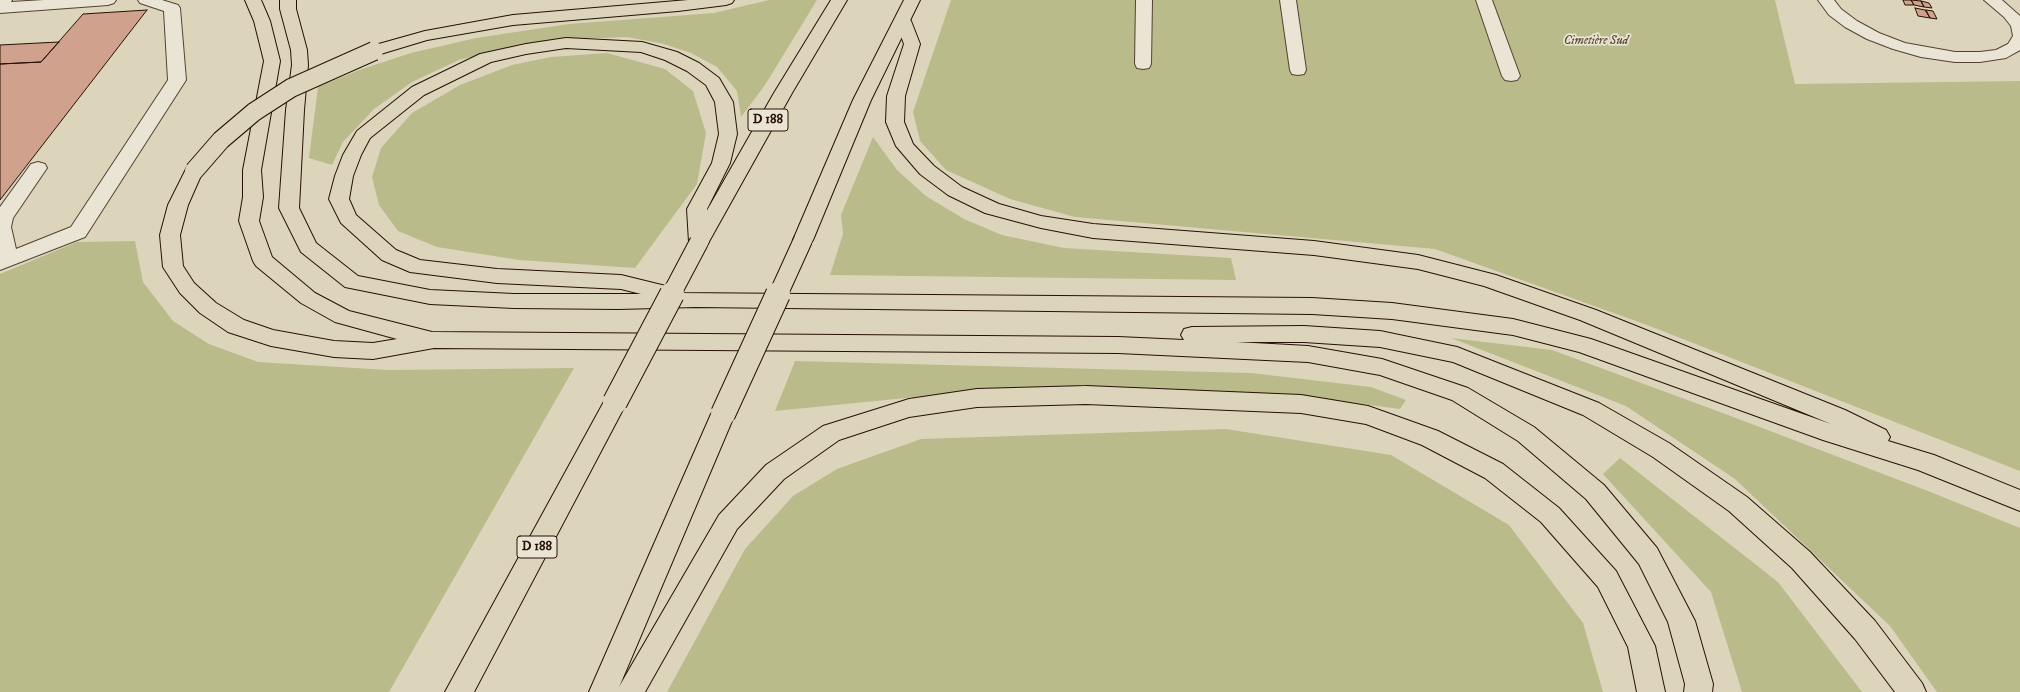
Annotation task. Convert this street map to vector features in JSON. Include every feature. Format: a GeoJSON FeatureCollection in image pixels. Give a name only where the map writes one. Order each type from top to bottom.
{"type":"FeatureCollection","features":[{"type":"Feature","properties":{"kind":"main road"},"geometry":{"type":"LineString","coordinates":[[253,0],[262,21],[272,61],[252,170],[253,197],[249,221],[263,260],[284,280],[308,298],[343,316],[434,340]]}},
{"type":"Feature","properties":{"kind":"main road"},"geometry":{"type":"LineString","coordinates":[[288,0],[288,9],[299,50],[300,65],[295,110],[289,208],[308,247],[352,282],[430,297],[506,301],[618,302],[696,300],[1312,306],[1392,311],[1513,327],[1583,345],[1831,433],[1925,462],[2020,501]]}},
{"type":"Feature","properties":{"kind":"main road"},"geometry":{"type":"LineString","coordinates":[[726,0],[678,6],[513,20],[468,27],[425,36],[374,51],[291,88],[254,112],[221,140],[194,171],[178,205],[170,235],[173,267],[186,288],[208,308],[236,326],[271,338],[334,349],[373,350],[434,340],[1118,345],[1308,354],[1382,367],[1460,394],[1467,398],[1526,434],[1595,492],[1648,556],[1681,621],[1699,684],[1698,692]]}},
{"type":"Feature","properties":{"kind":"main road","name":"D 188"},"geometry":{"type":"LineString","coordinates":[[459,692],[699,242],[783,93],[839,0]]}},
{"type":"Feature","properties":{"kind":"main road"},"geometry":{"type":"LineString","coordinates":[[603,692],[723,414],[803,240],[862,100],[903,21],[912,0]]}},
{"type":"Feature","properties":{"kind":"main road"},"geometry":{"type":"LineString","coordinates":[[903,21],[912,44],[896,96],[895,122],[906,146],[927,170],[949,186],[992,209],[1041,222],[1093,232],[1314,248],[1411,261],[1489,280],[1588,315],[1837,416],[1925,462]]}},
{"type":"Feature","properties":{"kind":"main road"},"geometry":{"type":"LineString","coordinates":[[696,300],[621,282],[497,276],[417,266],[389,256],[370,240],[348,218],[339,200],[344,176],[352,155],[363,135],[418,91],[449,75],[486,58],[526,49],[566,43],[642,47],[671,56],[693,67],[713,82],[724,102],[728,134],[721,163],[697,209],[699,242]]}},
{"type":"Feature","properties":{"kind":"main road"},"geometry":{"type":"LineString","coordinates":[[1118,345],[1149,336],[1304,334],[1380,339],[1457,355],[1591,409],[1661,450],[1738,504],[1801,560],[1865,630],[1912,692]]}},
{"type":"Feature","properties":{"kind":"main road"},"geometry":{"type":"LineString","coordinates":[[630,692],[728,522],[775,472],[831,433],[909,408],[978,398],[1086,395],[1301,404],[1368,415],[1430,438],[1494,471],[1550,515],[1607,579],[1641,646],[1651,692]]}},
{"type":"Feature","properties":{"kind":"lane"},"geometry":{"type":"LineString","coordinates":[[4,0],[0,8],[108,0]]}},
{"type":"Feature","properties":{"kind":"lane"},"geometry":{"type":"LineString","coordinates":[[38,168],[3,217],[1,227],[4,261],[78,232],[176,80],[172,8],[146,0]]}},
{"type":"Feature","properties":{"kind":"lane"},"geometry":{"type":"LineString","coordinates":[[1143,64],[1144,0]]}},
{"type":"Feature","properties":{"kind":"lane"},"geometry":{"type":"LineString","coordinates":[[1288,0],[1298,70]]}},
{"type":"Feature","properties":{"kind":"lane"},"geometry":{"type":"LineString","coordinates":[[1484,0],[1511,76]]}},
{"type":"Feature","properties":{"kind":"lane"},"geometry":{"type":"LineString","coordinates":[[1826,0],[1835,12],[1862,30],[1898,46],[1927,53],[1955,57],[1980,57],[2000,54],[2014,47],[2020,37],[2019,26],[2010,14],[1992,0]]}},
{"type":"Feature","properties":{"kind":"green space"},"geometry":{"type":"Polygon","coordinates":[[[769,0],[817,0],[765,85],[741,117],[737,91],[717,67],[691,53],[664,44],[627,37],[570,39],[512,47],[459,60],[412,82],[374,109],[343,142],[332,165],[309,158],[318,87],[362,69],[411,53],[476,38],[569,24],[714,13],[769,0]]]}},
{"type":"Feature","properties":{"kind":"green space","name":"Cimetière Sud"},"geometry":{"type":"Polygon","coordinates":[[[951,0],[1775,0],[1795,84],[2020,81],[2020,471],[1647,325],[1435,249],[1075,217],[1010,199],[946,170],[920,141],[913,112],[951,0]]]}},
{"type":"Feature","properties":{"kind":"green space"},"geometry":{"type":"Polygon","coordinates":[[[607,53],[665,69],[693,91],[706,133],[697,184],[635,268],[519,260],[437,247],[398,231],[379,205],[372,177],[381,148],[412,113],[460,85],[512,65],[551,57],[607,53]]]}},
{"type":"Feature","properties":{"kind":"green space"},"geometry":{"type":"Polygon","coordinates":[[[873,137],[897,170],[926,196],[964,219],[1002,235],[1064,248],[1231,258],[1236,280],[830,275],[843,234],[841,215],[873,137]]]}},
{"type":"Feature","properties":{"kind":"green space"},"geometry":{"type":"Polygon","coordinates":[[[135,241],[143,282],[173,321],[209,344],[258,362],[388,370],[574,368],[389,692],[0,692],[0,274],[77,242],[135,241]]]}},
{"type":"Feature","properties":{"kind":"green space"},"geometry":{"type":"Polygon","coordinates":[[[1451,338],[1552,350],[1928,491],[2020,528],[2020,692],[1937,692],[1890,626],[1735,479],[1626,406],[1451,338]]]}},
{"type":"Feature","properties":{"kind":"green space"},"geometry":{"type":"Polygon","coordinates":[[[795,361],[1251,373],[1371,387],[1406,400],[1400,409],[1280,393],[966,392],[775,411],[795,361]]]}},
{"type":"Feature","properties":{"kind":"green space"},"geometry":{"type":"Polygon","coordinates":[[[1226,429],[1391,455],[1509,525],[1583,623],[1603,692],[667,692],[745,549],[793,496],[837,469],[921,439],[1226,429]]]}},
{"type":"Feature","properties":{"kind":"green space"},"geometry":{"type":"Polygon","coordinates":[[[1620,458],[1778,582],[1862,692],[1742,692],[1711,592],[1603,474],[1620,458]]]}},
{"type":"Feature","properties":{"kind":"building"},"geometry":{"type":"Polygon","coordinates":[[[1903,0],[1911,0],[1914,5],[1905,5],[1903,0]]]}},
{"type":"Feature","properties":{"kind":"building"},"geometry":{"type":"Polygon","coordinates":[[[1911,0],[1921,1],[1924,7],[1914,5],[1911,0]]]}},
{"type":"Feature","properties":{"kind":"building"},"geometry":{"type":"Polygon","coordinates":[[[1921,1],[1929,3],[1932,8],[1924,7],[1921,1]]]}},
{"type":"Feature","properties":{"kind":"building"},"geometry":{"type":"Polygon","coordinates":[[[1915,8],[1925,10],[1930,18],[1918,16],[1915,8]]]}},
{"type":"Feature","properties":{"kind":"building"},"geometry":{"type":"Polygon","coordinates":[[[147,10],[0,200],[0,64],[41,62],[83,14],[147,10]]]}},
{"type":"Feature","properties":{"kind":"building"},"geometry":{"type":"Polygon","coordinates":[[[1926,10],[1933,11],[1937,19],[1930,18],[1926,10]]]}},
{"type":"Feature","properties":{"kind":"building"},"geometry":{"type":"Polygon","coordinates":[[[59,42],[41,62],[0,64],[0,45],[59,42]]]}}]}
